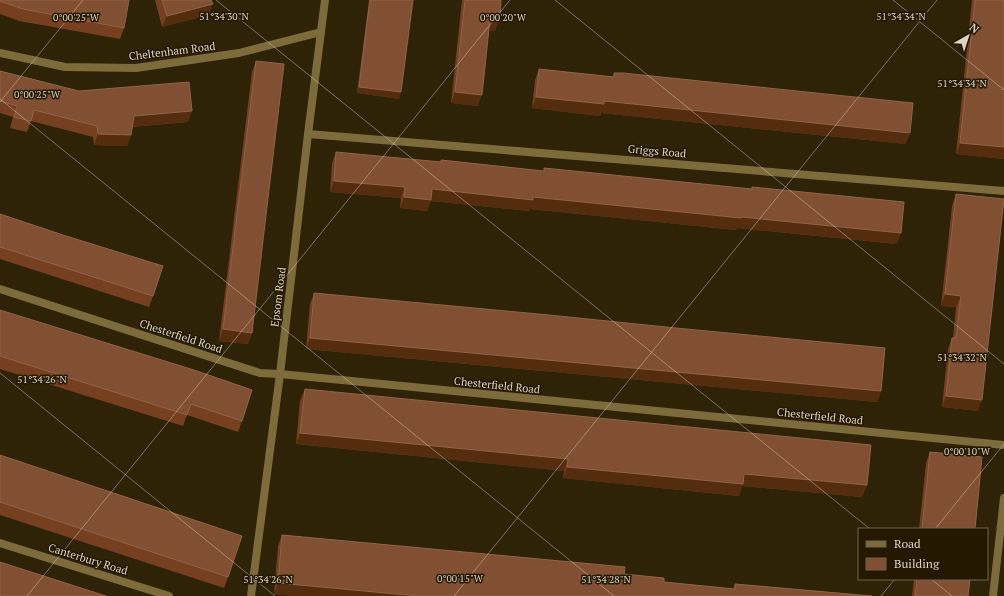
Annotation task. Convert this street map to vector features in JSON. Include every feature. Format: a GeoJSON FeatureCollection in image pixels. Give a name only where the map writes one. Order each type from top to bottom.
{"type":"FeatureCollection","features":[{"type":"Feature","properties":{"kind":"street","name":"Epsom Road"},"geometry":{"type":"LineString","coordinates":[[251,596],[280,374],[325,0]]}},
{"type":"Feature","properties":{"kind":"street","name":"Cheltenham Road"},"geometry":{"type":"LineString","coordinates":[[0,53],[65,67],[136,68],[239,52],[321,32]]}},
{"type":"Feature","properties":{"kind":"street","name":"Griggs Road"},"geometry":{"type":"LineString","coordinates":[[308,134],[1004,191]]}},
{"type":"Feature","properties":{"kind":"street","name":"Chesterfield Road"},"geometry":{"type":"LineString","coordinates":[[0,289],[260,373],[1004,445]]}},
{"type":"Feature","properties":{"kind":"street"},"geometry":{"type":"LineString","coordinates":[[993,596],[1004,498]]}},
{"type":"Feature","properties":{"kind":"street","name":"Canterbury Road"},"geometry":{"type":"LineString","coordinates":[[0,543],[169,596]]}},
{"type":"Feature","properties":{"kind":"building"},"geometry":{"type":"Polygon","coordinates":[[[0,0],[129,0],[124,28],[23,9],[0,0]]]}},
{"type":"Feature","properties":{"kind":"building"},"geometry":{"type":"Polygon","coordinates":[[[162,0],[211,0],[213,4],[167,16],[162,0]]]}},
{"type":"Feature","properties":{"kind":"building"},"geometry":{"type":"Polygon","coordinates":[[[370,0],[413,0],[401,92],[359,87],[370,0]]]}},
{"type":"Feature","properties":{"kind":"building"},"geometry":{"type":"Polygon","coordinates":[[[465,0],[501,0],[500,20],[490,19],[482,95],[455,92],[465,0]]]}},
{"type":"Feature","properties":{"kind":"building"},"geometry":{"type":"Polygon","coordinates":[[[975,0],[1004,0],[1004,147],[960,143],[975,0]]]}},
{"type":"Feature","properties":{"kind":"building"},"geometry":{"type":"Polygon","coordinates":[[[256,61],[284,64],[252,333],[223,329],[256,61]]]}},
{"type":"Feature","properties":{"kind":"building"},"geometry":{"type":"Polygon","coordinates":[[[539,69],[614,77],[614,73],[623,73],[913,103],[910,133],[604,101],[604,104],[536,97],[539,69]]]}},
{"type":"Feature","properties":{"kind":"building"},"geometry":{"type":"Polygon","coordinates":[[[0,71],[79,91],[189,82],[192,111],[134,116],[131,135],[98,134],[97,126],[34,110],[31,121],[14,117],[17,106],[0,101],[0,71]]]}},
{"type":"Feature","properties":{"kind":"building"},"geometry":{"type":"Polygon","coordinates":[[[336,152],[441,162],[441,160],[544,171],[544,168],[752,189],[752,187],[904,202],[901,233],[533,197],[533,200],[432,189],[431,200],[404,197],[405,187],[334,181],[336,152]]]}},
{"type":"Feature","properties":{"kind":"building"},"geometry":{"type":"Polygon","coordinates":[[[956,194],[1004,199],[982,400],[946,396],[952,338],[956,338],[961,296],[945,294],[956,194]]]}},
{"type":"Feature","properties":{"kind":"building"},"geometry":{"type":"Polygon","coordinates":[[[0,214],[163,266],[153,296],[0,247],[0,214]]]}},
{"type":"Feature","properties":{"kind":"building"},"geometry":{"type":"Polygon","coordinates":[[[314,293],[885,348],[881,391],[310,338],[314,293]]]}},
{"type":"Feature","properties":{"kind":"building"},"geometry":{"type":"Polygon","coordinates":[[[0,310],[194,370],[252,390],[242,421],[191,404],[187,415],[0,356],[0,310]]]}},
{"type":"Feature","properties":{"kind":"building"},"geometry":{"type":"Polygon","coordinates":[[[305,389],[871,445],[867,485],[744,474],[743,484],[567,467],[568,459],[300,433],[305,389]]]}},
{"type":"Feature","properties":{"kind":"building"},"geometry":{"type":"Polygon","coordinates":[[[930,452],[982,457],[975,528],[922,528],[930,452]]]}},
{"type":"Feature","properties":{"kind":"building"},"geometry":{"type":"Polygon","coordinates":[[[0,455],[242,536],[228,577],[0,502],[0,455]]]}},
{"type":"Feature","properties":{"kind":"building"},"geometry":{"type":"Polygon","coordinates":[[[282,535],[625,567],[624,574],[664,578],[664,582],[735,589],[735,584],[872,596],[418,596],[278,583],[282,535]]]}},
{"type":"Feature","properties":{"kind":"building"},"geometry":{"type":"Polygon","coordinates":[[[0,562],[106,596],[0,596],[0,562]]]}},
{"type":"Feature","properties":{"kind":"building"},"geometry":{"type":"Polygon","coordinates":[[[917,580],[970,580],[968,596],[915,596],[917,580]]]}}]}
